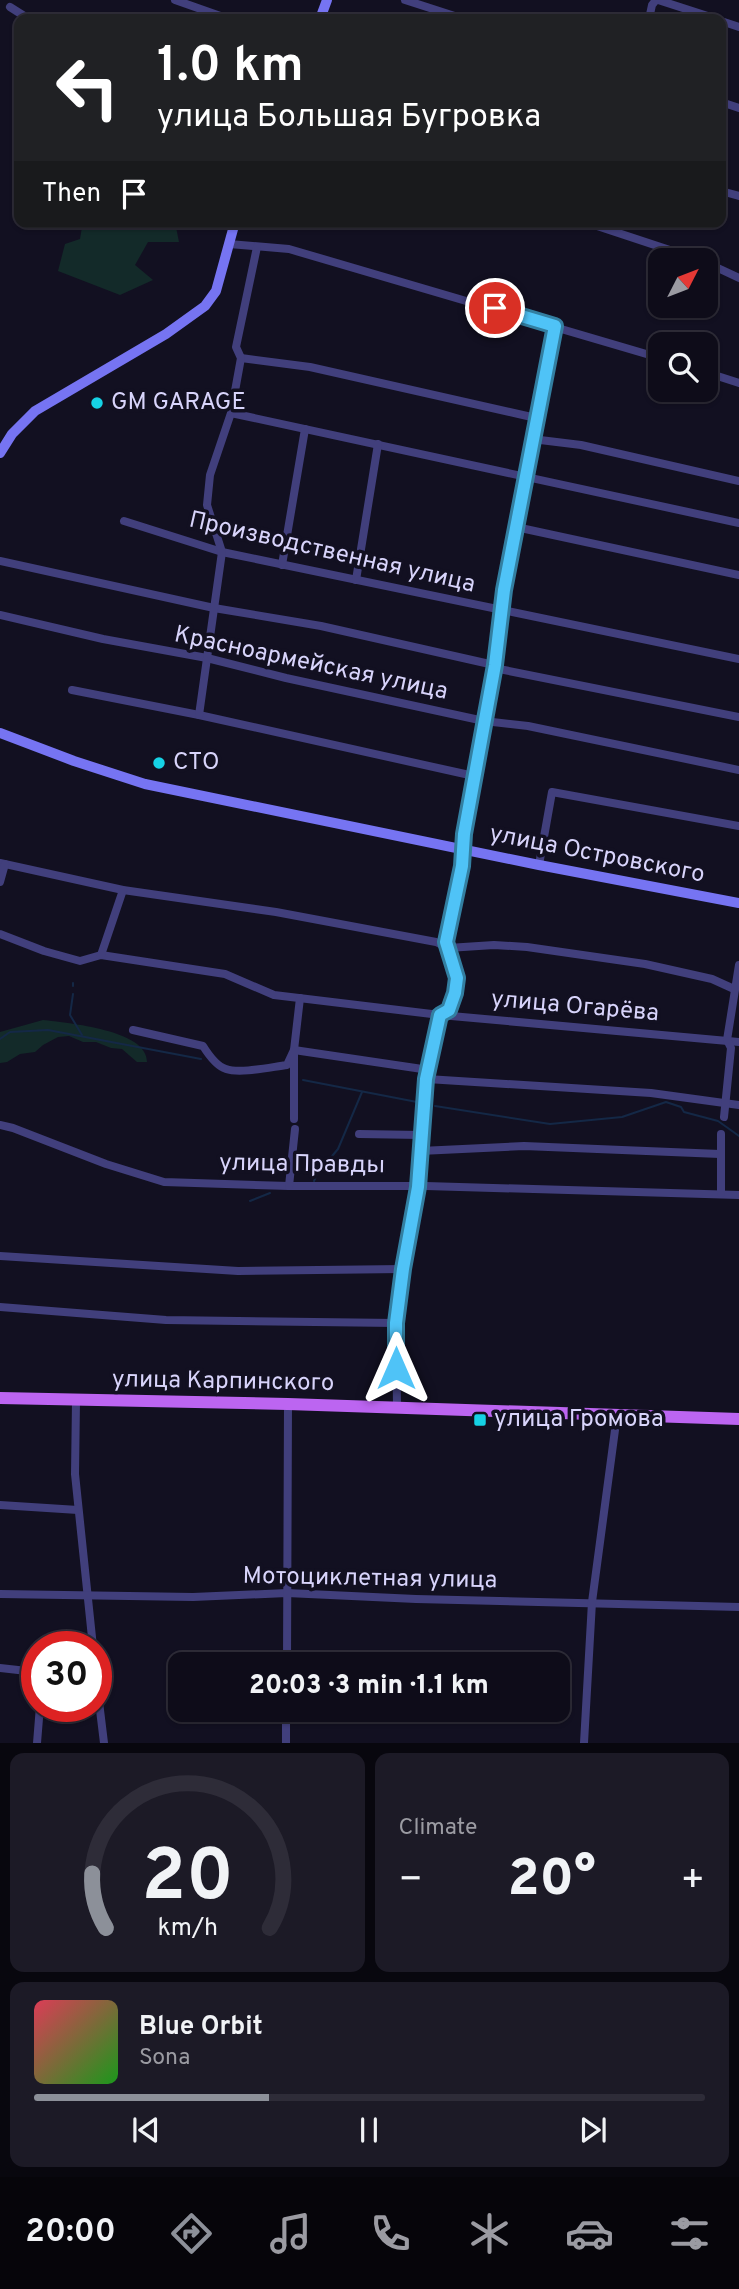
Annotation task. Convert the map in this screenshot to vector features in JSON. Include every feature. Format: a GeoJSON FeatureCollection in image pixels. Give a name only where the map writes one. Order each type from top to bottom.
{"type":"FeatureCollection","features":[{"type":"Feature","properties":{"kind":"main road","name":"улица Карпинского"},"geometry":{"type":"LineString","coordinates":[[0,1398],[397,1407],[739,1419]]}},
{"type":"Feature","properties":{"kind":"street"},"geometry":{"type":"LineString","coordinates":[[175,0],[215,14]]}},
{"type":"Feature","properties":{"kind":"street"},"geometry":{"type":"LineString","coordinates":[[405,0],[448,14]]}},
{"type":"Feature","properties":{"kind":"street"},"geometry":{"type":"LineString","coordinates":[[657,0],[703,14]]}},
{"type":"Feature","properties":{"kind":"street"},"geometry":{"type":"LineString","coordinates":[[10,7],[21,14]]}},
{"type":"Feature","properties":{"kind":"street"},"geometry":{"type":"LineString","coordinates":[[0,453],[12,434],[35,411],[166,334],[205,306],[216,291],[233,228]]}},
{"type":"Feature","properties":{"kind":"street"},"geometry":{"type":"LineString","coordinates":[[603,228],[664,248]]}},
{"type":"Feature","properties":{"kind":"street"},"geometry":{"type":"LineString","coordinates":[[229,244],[289,249],[648,354]]}},
{"type":"Feature","properties":{"kind":"street"},"geometry":{"type":"LineString","coordinates":[[199,715],[222,552],[207,505],[210,475],[231,413],[240,358],[236,347],[257,247]]}},
{"type":"Feature","properties":{"kind":"street"},"geometry":{"type":"LineString","coordinates":[[718,268],[739,278]]}},
{"type":"Feature","properties":{"kind":"street"},"geometry":{"type":"LineString","coordinates":[[397,1407],[396,1323],[418,1187],[428,1074],[440,1015],[449,1010],[456,985],[455,969],[446,942],[462,866],[462,850],[516,527],[555,326]]}},
{"type":"Feature","properties":{"kind":"street"},"geometry":{"type":"LineString","coordinates":[[240,358],[310,368],[536,418]]}},
{"type":"Feature","properties":{"kind":"street"},"geometry":{"type":"LineString","coordinates":[[718,377],[739,383]]}},
{"type":"Feature","properties":{"kind":"street"},"geometry":{"type":"LineString","coordinates":[[231,413],[739,523]]}},
{"type":"Feature","properties":{"kind":"street"},"geometry":{"type":"LineString","coordinates":[[282,565],[304,429]]}},
{"type":"Feature","properties":{"kind":"street"},"geometry":{"type":"LineString","coordinates":[[532,439],[581,445],[739,481]]}},
{"type":"Feature","properties":{"kind":"street"},"geometry":{"type":"LineString","coordinates":[[356,580],[378,444]]}},
{"type":"Feature","properties":{"kind":"street","name":"Производственная улица"},"geometry":{"type":"LineString","coordinates":[[124,521],[222,552],[739,659]]}},
{"type":"Feature","properties":{"kind":"street"},"geometry":{"type":"LineString","coordinates":[[516,527],[739,575]]}},
{"type":"Feature","properties":{"kind":"street"},"geometry":{"type":"LineString","coordinates":[[0,561],[214,608],[321,626],[494,666],[739,717]]}},
{"type":"Feature","properties":{"kind":"street","name":"Красноармейская улица"},"geometry":{"type":"LineString","coordinates":[[0,615],[103,639],[207,658],[484,721],[527,726],[739,770]]}},
{"type":"Feature","properties":{"kind":"street"},"geometry":{"type":"LineString","coordinates":[[72,690],[199,715],[474,776]]}},
{"type":"Feature","properties":{"kind":"street","name":"улица Островского"},"geometry":{"type":"LineString","coordinates":[[0,733],[145,784],[462,850],[739,903]]}},
{"type":"Feature","properties":{"kind":"street"},"geometry":{"type":"LineString","coordinates":[[539,865],[552,792],[739,826]]}},
{"type":"Feature","properties":{"kind":"street"},"geometry":{"type":"LineString","coordinates":[[0,882],[2,863],[122,890],[276,912],[436,942],[448,948],[494,945],[527,947],[645,964],[712,979],[734,989]]}},
{"type":"Feature","properties":{"kind":"street"},"geometry":{"type":"LineString","coordinates":[[101,955],[122,890]]}},
{"type":"Feature","properties":{"kind":"street","name":"улица Огарёва"},"geometry":{"type":"LineString","coordinates":[[0,934],[80,961],[101,955],[225,974],[274,995],[440,1015],[739,1042]]}},
{"type":"Feature","properties":{"kind":"street"},"geometry":{"type":"LineString","coordinates":[[724,1117],[731,1048],[727,1040],[739,965]]}},
{"type":"Feature","properties":{"kind":"street"},"geometry":{"type":"LineString","coordinates":[[294,1119],[294,1050],[300,998]]}},
{"type":"Feature","properties":{"kind":"street"},"geometry":{"type":"LineString","coordinates":[[133,1030],[203,1046],[209,1056],[225,1069],[287,1065],[294,1050]]}},
{"type":"Feature","properties":{"kind":"street"},"geometry":{"type":"LineString","coordinates":[[294,1050],[428,1074],[650,1093],[739,1105]]}},
{"type":"Feature","properties":{"kind":"street","name":"улица Правды"},"geometry":{"type":"LineString","coordinates":[[0,1125],[164,1182],[739,1195]]}},
{"type":"Feature","properties":{"kind":"street"},"geometry":{"type":"LineString","coordinates":[[289,1186],[295,1129]]}},
{"type":"Feature","properties":{"kind":"street"},"geometry":{"type":"LineString","coordinates":[[721,1193],[722,1133]]}},
{"type":"Feature","properties":{"kind":"street"},"geometry":{"type":"LineString","coordinates":[[359,1134],[421,1135]]}},
{"type":"Feature","properties":{"kind":"street"},"geometry":{"type":"LineString","coordinates":[[420,1151],[524,1146],[720,1154]]}},
{"type":"Feature","properties":{"kind":"street"},"geometry":{"type":"LineString","coordinates":[[0,1256],[238,1271],[403,1269]]}},
{"type":"Feature","properties":{"kind":"street"},"geometry":{"type":"LineString","coordinates":[[0,1307],[166,1320],[396,1323]]}},
{"type":"Feature","properties":{"kind":"street"},"geometry":{"type":"LineString","coordinates":[[76,1401],[75,1474],[91,1631]]}},
{"type":"Feature","properties":{"kind":"street"},"geometry":{"type":"LineString","coordinates":[[287,1652],[288,1404]]}},
{"type":"Feature","properties":{"kind":"street"},"geometry":{"type":"LineString","coordinates":[[584,1743],[592,1602],[617,1415]]}},
{"type":"Feature","properties":{"kind":"street"},"geometry":{"type":"LineString","coordinates":[[0,1505],[78,1510]]}},
{"type":"Feature","properties":{"kind":"street","name":"Мотоциклетная улица"},"geometry":{"type":"LineString","coordinates":[[0,1594],[193,1597],[287,1593],[739,1607]]}},
{"type":"Feature","properties":{"kind":"street"},"geometry":{"type":"LineString","coordinates":[[0,1668],[21,1670]]}},
{"type":"Feature","properties":{"kind":"street"},"geometry":{"type":"LineString","coordinates":[[37,1743],[39,1722]]}},
{"type":"Feature","properties":{"kind":"street"},"geometry":{"type":"LineString","coordinates":[[101,1722],[104,1743]]}},
{"type":"Feature","properties":{"kind":"street"},"geometry":{"type":"LineString","coordinates":[[286,1722],[286,1743]]}},
{"type":"Feature","properties":{"kind":"green space"},"geometry":{"type":"Polygon","coordinates":[[[82,228],[176,228],[179,242],[148,242],[135,265],[153,280],[120,295],[58,271],[65,244],[80,239],[82,228]]]}},
{"type":"Feature","properties":{"kind":"green space"},"geometry":{"type":"Polygon","coordinates":[[[43,1020],[87,1026],[121,1035],[135,1042],[144,1051],[147,1062],[137,1062],[122,1049],[96,1042],[83,1042],[69,1036],[58,1037],[35,1052],[20,1054],[0,1063],[0,1032],[43,1020]]]}},
{"type":"Feature","properties":{"kind":"waterway"},"geometry":{"type":"LineString","coordinates":[[73,994],[70,1015],[82,1035]]}},
{"type":"Feature","properties":{"kind":"waterway"},"geometry":{"type":"LineString","coordinates":[[0,1039],[10,1032],[48,1030],[201,1059]]}},
{"type":"Feature","properties":{"kind":"waterway"},"geometry":{"type":"LineString","coordinates":[[303,1080],[417,1102]]}},
{"type":"Feature","properties":{"kind":"waterway"},"geometry":{"type":"LineString","coordinates":[[314,1181],[338,1149],[362,1092]]}},
{"type":"Feature","properties":{"kind":"waterway"},"geometry":{"type":"LineString","coordinates":[[435,1106],[550,1124],[622,1117],[666,1102],[681,1107],[684,1112],[718,1121],[739,1136]]}},
{"type":"Feature","properties":{"kind":"waterway"},"geometry":{"type":"LineString","coordinates":[[250,1201],[270,1193]]}},
{"type":"Feature","properties":{"kind":"place","name":"GM GARAGE"},"geometry":{"type":"Point","coordinates":[97,403]}},
{"type":"Feature","properties":{"kind":"place","name":"СТО"},"geometry":{"type":"Point","coordinates":[159,763]}},
{"type":"Feature","properties":{"kind":"place","name":"улица Громова"},"geometry":{"type":"Point","coordinates":[480,1420]}},
{"type":"Feature","properties":{"kind":"route"},"geometry":{"type":"LineString","coordinates":[[396,1368],[396,1323],[418,1187],[426,1079],[440,1015],[449,1010],[457,978],[446,942],[462,866],[464,834],[495,665],[504,590],[555,326],[495,308]]}}]}
